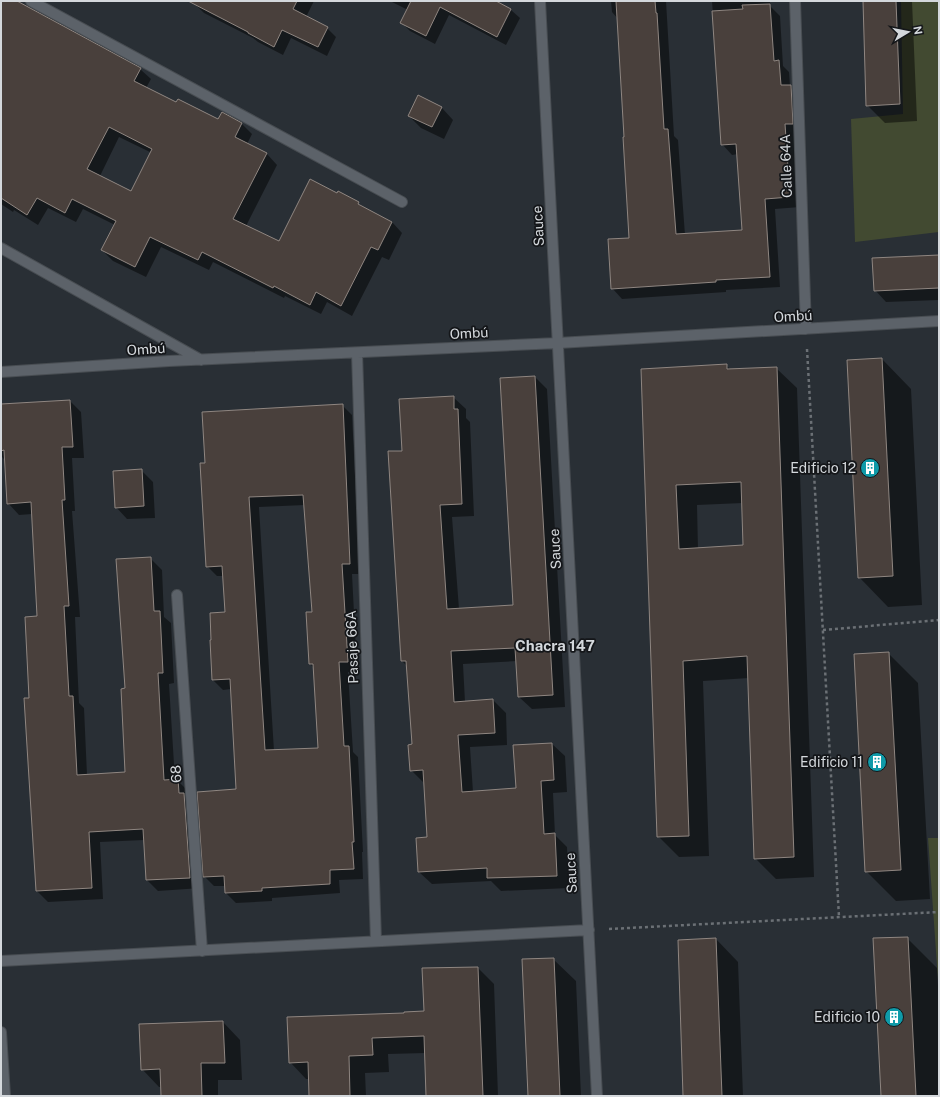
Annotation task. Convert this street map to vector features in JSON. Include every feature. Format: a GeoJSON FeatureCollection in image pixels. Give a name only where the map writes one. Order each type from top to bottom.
{"type":"FeatureCollection","features":[{"type":"Feature","properties":{"kind":"street"},"geometry":{"type":"LineString","coordinates":[[31,1],[402,202]]}},
{"type":"Feature","properties":{"kind":"street","name":"Sauce"},"geometry":{"type":"LineString","coordinates":[[540,1],[597,1096]]}},
{"type":"Feature","properties":{"kind":"street","name":"Calle 64A"},"geometry":{"type":"LineString","coordinates":[[795,1],[806,329]]}},
{"type":"Feature","properties":{"kind":"street"},"geometry":{"type":"LineString","coordinates":[[1,248],[201,360]]}},
{"type":"Feature","properties":{"kind":"street","name":"Ombú"},"geometry":{"type":"LineString","coordinates":[[1,372],[201,360],[558,343],[939,321]]}},
{"type":"Feature","properties":{"kind":"street","name":"Pasaje 66A"},"geometry":{"type":"LineString","coordinates":[[357,353],[376,941]]}},
{"type":"Feature","properties":{"kind":"street","name":"68"},"geometry":{"type":"LineString","coordinates":[[177,595],[202,951]]}},
{"type":"Feature","properties":{"kind":"street"},"geometry":{"type":"LineString","coordinates":[[1,961],[588,930]]}},
{"type":"Feature","properties":{"kind":"street"},"geometry":{"type":"LineString","coordinates":[[1,1032],[5,1096]]}},
{"type":"Feature","properties":{"kind":"path"},"geometry":{"type":"LineString","coordinates":[[806,329],[839,917]]}},
{"type":"Feature","properties":{"kind":"path"},"geometry":{"type":"LineString","coordinates":[[823,630],[939,620]]}},
{"type":"Feature","properties":{"kind":"path"},"geometry":{"type":"LineString","coordinates":[[588,930],[939,912]]}},
{"type":"Feature","properties":{"kind":"green space"},"geometry":{"type":"Polygon","coordinates":[[[901,1],[939,1],[939,232],[855,242],[851,119],[903,114],[901,1]]]}},
{"type":"Feature","properties":{"kind":"green space"},"geometry":{"type":"Polygon","coordinates":[[[928,838],[939,838],[938,980],[928,838]]]}},
{"type":"Feature","properties":{"kind":"building"},"geometry":{"type":"Polygon","coordinates":[[[1,1],[17,1],[141,68],[134,81],[176,102],[178,99],[218,119],[222,112],[242,123],[235,137],[267,153],[233,219],[279,241],[310,179],[337,193],[338,191],[359,202],[358,204],[392,222],[378,250],[371,247],[341,306],[316,292],[310,305],[202,252],[198,260],[150,237],[135,267],[101,250],[116,221],[72,199],[65,213],[37,198],[27,215],[1,198],[1,1]],[[109,127],[87,169],[131,191],[152,149],[109,127]]]}},
{"type":"Feature","properties":{"kind":"building"},"geometry":{"type":"Polygon","coordinates":[[[188,1],[297,1],[293,9],[328,27],[318,47],[282,30],[274,47],[188,1]]]}},
{"type":"Feature","properties":{"kind":"building"},"geometry":{"type":"Polygon","coordinates":[[[411,1],[496,1],[511,9],[497,37],[440,7],[426,36],[400,23],[411,1]]]}},
{"type":"Feature","properties":{"kind":"building"},"geometry":{"type":"Polygon","coordinates":[[[616,1],[655,1],[664,129],[668,129],[676,234],[742,230],[736,144],[721,145],[712,11],[743,9],[742,5],[770,4],[774,61],[779,60],[781,85],[791,85],[793,124],[785,124],[790,197],[765,199],[770,277],[611,289],[608,239],[629,238],[616,1]]]}},
{"type":"Feature","properties":{"kind":"building"},"geometry":{"type":"Polygon","coordinates":[[[863,1],[896,1],[900,104],[866,106],[863,1]]]}},
{"type":"Feature","properties":{"kind":"building"},"geometry":{"type":"Polygon","coordinates":[[[418,95],[442,107],[432,127],[408,116],[418,95]]]}},
{"type":"Feature","properties":{"kind":"building"},"geometry":{"type":"Polygon","coordinates":[[[939,255],[939,288],[874,291],[872,258],[939,255]]]}},
{"type":"Feature","properties":{"kind":"building","name":"Edificio 12"},"geometry":{"type":"Polygon","coordinates":[[[882,358],[893,576],[858,578],[847,360],[882,358]]]}},
{"type":"Feature","properties":{"kind":"building"},"geometry":{"type":"Polygon","coordinates":[[[727,364],[727,369],[777,367],[794,857],[754,859],[747,656],[683,661],[689,836],[657,837],[641,369],[727,364]],[[741,482],[676,485],[679,549],[743,545],[741,482]]]}},
{"type":"Feature","properties":{"kind":"building"},"geometry":{"type":"Polygon","coordinates":[[[535,376],[553,695],[518,697],[515,648],[451,651],[454,702],[493,699],[495,733],[458,735],[462,792],[516,788],[513,745],[552,743],[554,780],[541,781],[544,834],[555,833],[557,876],[487,878],[487,868],[418,872],[416,838],[427,837],[423,770],[410,771],[408,745],[412,744],[406,661],[401,661],[388,451],[402,451],[399,399],[454,396],[454,409],[458,409],[462,504],[440,505],[447,609],[513,605],[500,378],[535,376]]]}},
{"type":"Feature","properties":{"kind":"building"},"geometry":{"type":"Polygon","coordinates":[[[70,400],[73,447],[62,447],[65,500],[62,500],[69,606],[64,606],[69,696],[73,696],[77,775],[125,772],[121,689],[125,688],[116,559],[151,557],[154,611],[160,611],[163,673],[158,673],[164,780],[178,779],[179,793],[184,793],[190,878],[146,880],[143,829],[89,832],[92,888],[36,891],[24,698],[29,698],[25,617],[37,616],[31,502],[7,504],[4,450],[1,451],[1,404],[70,400]]]}},
{"type":"Feature","properties":{"kind":"building"},"geometry":{"type":"Polygon","coordinates":[[[343,404],[350,564],[342,564],[348,662],[339,662],[344,746],[349,746],[354,869],[330,870],[330,884],[262,888],[262,891],[225,893],[224,876],[203,877],[197,792],[236,789],[230,679],[212,680],[210,613],[225,612],[222,566],[206,567],[200,463],[205,463],[202,412],[343,404]],[[303,495],[249,497],[265,750],[318,748],[313,664],[309,664],[306,612],[312,612],[303,495]]]}},
{"type":"Feature","properties":{"kind":"building"},"geometry":{"type":"Polygon","coordinates":[[[142,469],[144,506],[115,508],[113,471],[142,469]]]}},
{"type":"Feature","properties":{"kind":"building","name":"Edificio 11"},"geometry":{"type":"Polygon","coordinates":[[[889,652],[901,870],[865,872],[854,654],[889,652]]]}},
{"type":"Feature","properties":{"kind":"building","name":"Edificio 10"},"geometry":{"type":"Polygon","coordinates":[[[908,937],[916,1096],[881,1096],[873,938],[908,937]]]}},
{"type":"Feature","properties":{"kind":"building"},"geometry":{"type":"Polygon","coordinates":[[[716,938],[722,1096],[683,1096],[678,940],[716,938]]]}},
{"type":"Feature","properties":{"kind":"building"},"geometry":{"type":"Polygon","coordinates":[[[554,958],[560,1096],[528,1096],[522,959],[554,958]]]}},
{"type":"Feature","properties":{"kind":"building"},"geometry":{"type":"Polygon","coordinates":[[[478,967],[483,1096],[426,1096],[424,1036],[372,1038],[373,1055],[349,1056],[350,1096],[309,1096],[308,1062],[289,1063],[287,1017],[424,1011],[422,968],[478,967]]]}},
{"type":"Feature","properties":{"kind":"building"},"geometry":{"type":"Polygon","coordinates":[[[223,1021],[225,1063],[201,1063],[202,1096],[161,1096],[160,1069],[141,1070],[139,1024],[223,1021]]]}},
{"type":"Feature","properties":{"kind":"place","name":"Edificio 12"},"geometry":{"type":"Point","coordinates":[870,468]}},
{"type":"Feature","properties":{"kind":"place","name":"Edificio 11"},"geometry":{"type":"Point","coordinates":[877,762]}},
{"type":"Feature","properties":{"kind":"place","name":"Edificio 10"},"geometry":{"type":"Point","coordinates":[894,1017]}},
{"type":"Feature","properties":{"kind":"district","name":"Chacra 147"},"geometry":{"type":"Point","coordinates":[555,645]}}]}
